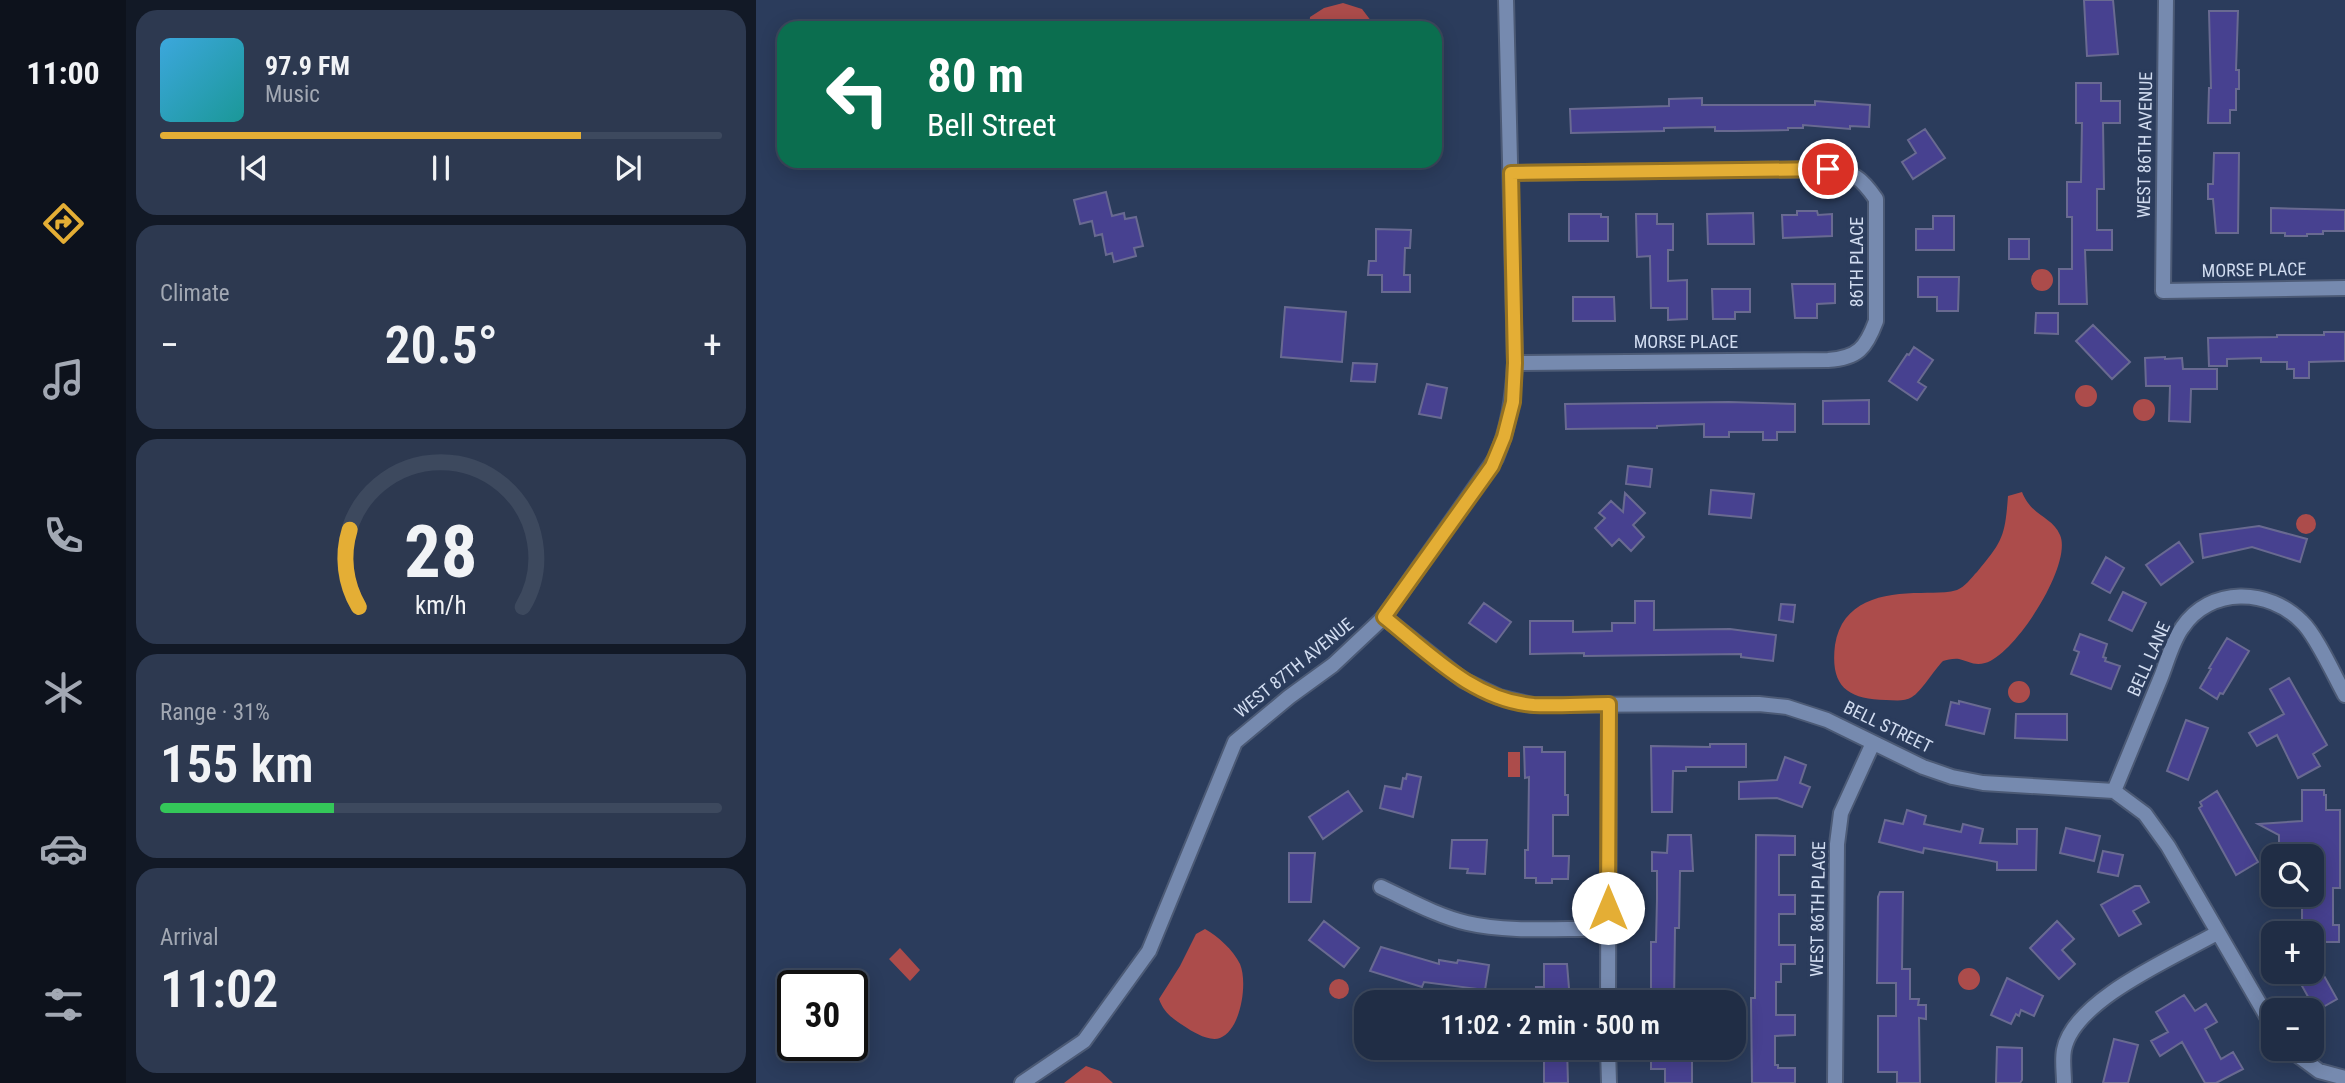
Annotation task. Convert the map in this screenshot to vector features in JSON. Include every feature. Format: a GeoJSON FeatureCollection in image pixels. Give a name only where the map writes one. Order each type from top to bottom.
{"type":"FeatureCollection","features":[{"type":"Feature","properties":{"kind":"street","name":"WEST 87TH AVENUE"},"geometry":{"type":"LineString","coordinates":[[1022,1083],[1084,1041],[1149,951],[1235,741],[1289,696],[1333,665],[1384,617],[1492,466],[1504,437],[1513,402],[1515,363],[1506,0]]}},
{"type":"Feature","properties":{"kind":"street","name":"WEST 86TH AVENUE"},"geometry":{"type":"LineString","coordinates":[[2163,290],[2166,0]]}},
{"type":"Feature","properties":{"kind":"street","name":"86TH PLACE"},"geometry":{"type":"LineString","coordinates":[[1511,173],[1828,169],[1853,173],[1867,185],[1876,199],[1876,321],[1869,339],[1857,354]]}},
{"type":"Feature","properties":{"kind":"street","name":"MORSE PLACE"},"geometry":{"type":"LineString","coordinates":[[2163,290],[2345,288]]}},
{"type":"Feature","properties":{"kind":"street","name":"MORSE PLACE"},"geometry":{"type":"LineString","coordinates":[[1515,363],[1828,360],[1857,354]]}},
{"type":"Feature","properties":{"kind":"street","name":"BELL LANE"},"geometry":{"type":"LineString","coordinates":[[2114,791],[2181,629],[2206,606],[2223,598],[2265,598],[2284,605],[2305,624],[2345,695]]}},
{"type":"Feature","properties":{"kind":"street","name":"BELL STREET"},"geometry":{"type":"LineString","coordinates":[[1384,617],[1463,680],[1499,697],[1532,705],[1759,704],[1787,707],[1827,720],[1923,767],[1983,783],[2114,791]]}},
{"type":"Feature","properties":{"kind":"street"},"geometry":{"type":"LineString","coordinates":[[1608,990],[1609,704]]}},
{"type":"Feature","properties":{"kind":"street","name":"WEST 86TH PLACE"},"geometry":{"type":"LineString","coordinates":[[1835,1083],[1837,844],[1841,813],[1873,743]]}},
{"type":"Feature","properties":{"kind":"street"},"geometry":{"type":"LineString","coordinates":[[2114,791],[2145,814],[2168,846],[2261,1007]]}},
{"type":"Feature","properties":{"kind":"street"},"geometry":{"type":"LineString","coordinates":[[1381,887],[1470,924],[1507,928],[1608,929]]}},
{"type":"Feature","properties":{"kind":"street"},"geometry":{"type":"LineString","coordinates":[[2064,1083],[2064,1049],[2076,1026],[2091,1007],[2106,995],[2217,933]]}},
{"type":"Feature","properties":{"kind":"street"},"geometry":{"type":"LineString","coordinates":[[1608,1060],[1608,1083]]}},
{"type":"Feature","properties":{"kind":"street"},"geometry":{"type":"LineString","coordinates":[[2306,1061],[2319,1071],[2345,1078]]}},
{"type":"Feature","properties":{"kind":"shaded area"},"geometry":{"type":"Polygon","coordinates":[[[1343,3],[1362,9],[1371,21],[1310,21],[1310,17],[1324,8],[1343,3]]]}},
{"type":"Feature","properties":{"kind":"shaded area"},"geometry":{"type":"Polygon","coordinates":[[[2042,269],[2050,272],[2053,280],[2050,288],[2042,291],[2034,288],[2031,280],[2034,272],[2042,269]]]}},
{"type":"Feature","properties":{"kind":"shaded area"},"geometry":{"type":"Polygon","coordinates":[[[2086,385],[2094,388],[2097,396],[2094,404],[2086,407],[2078,404],[2075,396],[2078,388],[2086,385]]]}},
{"type":"Feature","properties":{"kind":"shaded area"},"geometry":{"type":"Polygon","coordinates":[[[2144,399],[2152,402],[2155,410],[2152,418],[2144,421],[2136,418],[2133,410],[2136,402],[2144,399]]]}},
{"type":"Feature","properties":{"kind":"shaded area"},"geometry":{"type":"Polygon","coordinates":[[[2022,492],[2031,507],[2056,529],[2062,548],[2058,566],[2039,607],[2011,644],[1997,656],[1981,664],[1957,659],[1943,661],[1919,691],[1906,700],[1861,697],[1844,688],[1835,671],[1834,659],[1839,630],[1846,618],[1866,602],[1878,598],[1906,593],[1948,592],[1963,587],[1992,553],[2001,537],[2008,496],[2022,492]]]}},
{"type":"Feature","properties":{"kind":"shaded area"},"geometry":{"type":"Polygon","coordinates":[[[2306,514],[2313,517],[2316,524],[2313,531],[2306,534],[2299,531],[2296,524],[2299,517],[2306,514]]]}},
{"type":"Feature","properties":{"kind":"shaded area"},"geometry":{"type":"Polygon","coordinates":[[[2019,681],[2027,684],[2030,692],[2027,700],[2019,703],[2011,700],[2008,692],[2011,684],[2019,681]]]}},
{"type":"Feature","properties":{"kind":"shaded area"},"geometry":{"type":"Polygon","coordinates":[[[1508,752],[1520,752],[1520,777],[1508,777],[1508,752]]]}},
{"type":"Feature","properties":{"kind":"shaded area"},"geometry":{"type":"Polygon","coordinates":[[[1205,929],[1220,939],[1237,959],[1243,982],[1238,1016],[1227,1033],[1216,1039],[1201,1036],[1176,1020],[1166,1012],[1159,999],[1196,934],[1205,929]]]}},
{"type":"Feature","properties":{"kind":"shaded area"},"geometry":{"type":"Polygon","coordinates":[[[900,948],[920,970],[910,981],[889,959],[900,948]]]}},
{"type":"Feature","properties":{"kind":"shaded area"},"geometry":{"type":"Polygon","coordinates":[[[1969,968],[1977,971],[1980,979],[1977,987],[1969,990],[1961,987],[1958,979],[1961,971],[1969,968]]]}},
{"type":"Feature","properties":{"kind":"shaded area"},"geometry":{"type":"Polygon","coordinates":[[[1335,979],[1343,979],[1349,989],[1343,999],[1335,999],[1329,993],[1329,985],[1335,979]]]}},
{"type":"Feature","properties":{"kind":"shaded area"},"geometry":{"type":"Polygon","coordinates":[[[1086,1066],[1100,1071],[1113,1083],[1064,1083],[1086,1066]]]}},
{"type":"Feature","properties":{"kind":"building"},"geometry":{"type":"Polygon","coordinates":[[[2084,0],[2113,0],[2118,54],[2087,56],[2084,0]]]}},
{"type":"Feature","properties":{"kind":"building"},"geometry":{"type":"Polygon","coordinates":[[[2209,11],[2238,11],[2236,70],[2239,70],[2239,89],[2236,89],[2236,110],[2230,110],[2230,123],[2208,123],[2211,88],[2209,11]]]}},
{"type":"Feature","properties":{"kind":"building"},"geometry":{"type":"Polygon","coordinates":[[[2076,83],[2101,83],[2101,101],[2120,101],[2120,123],[2103,123],[2104,189],[2097,189],[2097,230],[2112,230],[2112,250],[2085,250],[2087,304],[2059,304],[2059,269],[2072,269],[2072,217],[2067,217],[2067,182],[2081,182],[2082,123],[2076,123],[2076,83]]]}},
{"type":"Feature","properties":{"kind":"building"},"geometry":{"type":"Polygon","coordinates":[[[1702,98],[1702,105],[1815,105],[1815,101],[1870,105],[1869,127],[1850,126],[1850,129],[1803,125],[1803,128],[1788,130],[1715,131],[1715,127],[1571,133],[1570,109],[1669,106],[1669,99],[1702,98]]]}},
{"type":"Feature","properties":{"kind":"building"},"geometry":{"type":"Polygon","coordinates":[[[1925,129],[1945,158],[1913,179],[1902,162],[1916,153],[1908,140],[1925,129]]]}},
{"type":"Feature","properties":{"kind":"building"},"geometry":{"type":"Polygon","coordinates":[[[2214,153],[2239,153],[2238,233],[2216,233],[2213,199],[2208,199],[2208,184],[2213,184],[2214,153]]]}},
{"type":"Feature","properties":{"kind":"building"},"geometry":{"type":"Polygon","coordinates":[[[1106,192],[1112,216],[1124,213],[1125,219],[1136,217],[1143,246],[1134,248],[1136,256],[1114,262],[1112,253],[1106,255],[1102,234],[1095,236],[1092,221],[1080,224],[1074,200],[1106,192]]]}},
{"type":"Feature","properties":{"kind":"building"},"geometry":{"type":"Polygon","coordinates":[[[2271,208],[2345,210],[2345,231],[2323,231],[2323,234],[2307,236],[2271,233],[2271,208]]]}},
{"type":"Feature","properties":{"kind":"building"},"geometry":{"type":"Polygon","coordinates":[[[1797,211],[1817,211],[1818,215],[1832,214],[1832,236],[1783,238],[1782,215],[1797,215],[1797,211]]]}},
{"type":"Feature","properties":{"kind":"building"},"geometry":{"type":"Polygon","coordinates":[[[1753,213],[1754,244],[1708,244],[1707,214],[1753,213]]]}},
{"type":"Feature","properties":{"kind":"building"},"geometry":{"type":"Polygon","coordinates":[[[1569,214],[1601,214],[1601,217],[1608,217],[1608,241],[1569,241],[1569,214]]]}},
{"type":"Feature","properties":{"kind":"building"},"geometry":{"type":"Polygon","coordinates":[[[1636,214],[1657,214],[1657,224],[1673,224],[1673,250],[1668,250],[1668,281],[1687,280],[1687,319],[1668,320],[1668,308],[1651,308],[1650,256],[1637,257],[1636,214]]]}},
{"type":"Feature","properties":{"kind":"building"},"geometry":{"type":"Polygon","coordinates":[[[1933,216],[1954,216],[1954,250],[1916,250],[1916,229],[1933,229],[1933,216]]]}},
{"type":"Feature","properties":{"kind":"building"},"geometry":{"type":"Polygon","coordinates":[[[1376,229],[1411,230],[1410,248],[1405,248],[1404,275],[1410,275],[1410,292],[1382,292],[1382,275],[1368,275],[1369,261],[1376,261],[1376,229]]]}},
{"type":"Feature","properties":{"kind":"building"},"geometry":{"type":"Polygon","coordinates":[[[2009,239],[2029,239],[2029,259],[2009,259],[2009,239]]]}},
{"type":"Feature","properties":{"kind":"building"},"geometry":{"type":"Polygon","coordinates":[[[1918,277],[1959,277],[1958,311],[1937,311],[1937,297],[1918,297],[1918,277]]]}},
{"type":"Feature","properties":{"kind":"building"},"geometry":{"type":"Polygon","coordinates":[[[1792,284],[1835,284],[1835,303],[1817,304],[1817,318],[1795,318],[1792,284]]]}},
{"type":"Feature","properties":{"kind":"building"},"geometry":{"type":"Polygon","coordinates":[[[1712,289],[1750,289],[1750,312],[1735,312],[1735,319],[1713,319],[1712,289]]]}},
{"type":"Feature","properties":{"kind":"building"},"geometry":{"type":"Polygon","coordinates":[[[1573,297],[1614,297],[1615,321],[1573,321],[1573,297]]]}},
{"type":"Feature","properties":{"kind":"building"},"geometry":{"type":"Polygon","coordinates":[[[1285,307],[1346,312],[1342,362],[1281,357],[1285,307]]]}},
{"type":"Feature","properties":{"kind":"building"},"geometry":{"type":"Polygon","coordinates":[[[2036,313],[2058,313],[2058,334],[2035,333],[2036,313]]]}},
{"type":"Feature","properties":{"kind":"building"},"geometry":{"type":"Polygon","coordinates":[[[2093,325],[2130,362],[2112,379],[2076,341],[2093,325]]]}},
{"type":"Feature","properties":{"kind":"building"},"geometry":{"type":"Polygon","coordinates":[[[2324,332],[2345,332],[2345,361],[2309,362],[2309,378],[2294,378],[2294,369],[2287,369],[2287,362],[2261,362],[2261,358],[2227,359],[2227,366],[2209,366],[2208,338],[2324,335],[2324,332]]]}},
{"type":"Feature","properties":{"kind":"building"},"geometry":{"type":"Polygon","coordinates":[[[1914,347],[1933,360],[1918,382],[1926,387],[1917,400],[1889,381],[1914,347]]]}},
{"type":"Feature","properties":{"kind":"building"},"geometry":{"type":"Polygon","coordinates":[[[2145,358],[2182,358],[2183,369],[2217,369],[2217,389],[2191,389],[2190,422],[2169,421],[2170,386],[2146,386],[2145,358]]]}},
{"type":"Feature","properties":{"kind":"building"},"geometry":{"type":"Polygon","coordinates":[[[1353,363],[1377,364],[1375,382],[1351,381],[1353,363]]]}},
{"type":"Feature","properties":{"kind":"building"},"geometry":{"type":"Polygon","coordinates":[[[1427,384],[1447,388],[1441,418],[1419,414],[1427,384]]]}},
{"type":"Feature","properties":{"kind":"building"},"geometry":{"type":"Polygon","coordinates":[[[1869,400],[1869,424],[1823,424],[1823,401],[1869,400]]]}},
{"type":"Feature","properties":{"kind":"building"},"geometry":{"type":"Polygon","coordinates":[[[1565,404],[1795,404],[1795,432],[1777,432],[1777,440],[1763,440],[1763,432],[1729,432],[1729,437],[1704,437],[1704,424],[1657,428],[1566,429],[1565,404]]]}},
{"type":"Feature","properties":{"kind":"building"},"geometry":{"type":"Polygon","coordinates":[[[1628,466],[1652,469],[1650,487],[1626,484],[1628,466]]]}},
{"type":"Feature","properties":{"kind":"building"},"geometry":{"type":"Polygon","coordinates":[[[1711,490],[1754,494],[1751,518],[1709,514],[1711,490]]]}},
{"type":"Feature","properties":{"kind":"building"},"geometry":{"type":"Polygon","coordinates":[[[1625,493],[1645,513],[1633,525],[1644,537],[1631,551],[1619,539],[1612,546],[1595,528],[1605,518],[1599,513],[1611,501],[1623,512],[1625,493]]]}},
{"type":"Feature","properties":{"kind":"building"},"geometry":{"type":"Polygon","coordinates":[[[2259,526],[2307,539],[2300,562],[2252,547],[2203,558],[2200,534],[2259,526]]]}},
{"type":"Feature","properties":{"kind":"building"},"geometry":{"type":"Polygon","coordinates":[[[2179,542],[2193,562],[2161,585],[2146,565],[2179,542]]]}},
{"type":"Feature","properties":{"kind":"building"},"geometry":{"type":"Polygon","coordinates":[[[2106,557],[2124,568],[2110,593],[2092,583],[2106,557]]]}},
{"type":"Feature","properties":{"kind":"building"},"geometry":{"type":"Polygon","coordinates":[[[2123,592],[2146,603],[2132,631],[2109,620],[2123,592]]]}},
{"type":"Feature","properties":{"kind":"building"},"geometry":{"type":"Polygon","coordinates":[[[1635,601],[1654,601],[1654,630],[1730,629],[1776,635],[1773,661],[1741,657],[1741,654],[1530,654],[1530,621],[1573,621],[1573,632],[1612,631],[1612,623],[1635,623],[1635,601]]]}},
{"type":"Feature","properties":{"kind":"building"},"geometry":{"type":"Polygon","coordinates":[[[1484,603],[1511,622],[1496,642],[1469,623],[1484,603]]]}},
{"type":"Feature","properties":{"kind":"building"},"geometry":{"type":"Polygon","coordinates":[[[1781,604],[1795,605],[1793,622],[1779,620],[1781,604]]]}},
{"type":"Feature","properties":{"kind":"building"},"geometry":{"type":"Polygon","coordinates":[[[2080,634],[2107,644],[2103,657],[2106,658],[2105,661],[2120,666],[2111,689],[2071,674],[2079,652],[2074,650],[2080,634]]]}},
{"type":"Feature","properties":{"kind":"building"},"geometry":{"type":"Polygon","coordinates":[[[2227,638],[2249,651],[2223,694],[2220,693],[2217,699],[2200,688],[2227,638]]]}},
{"type":"Feature","properties":{"kind":"building"},"geometry":{"type":"Polygon","coordinates":[[[2289,678],[2327,745],[2313,754],[2320,766],[2298,778],[2277,735],[2257,746],[2249,733],[2284,714],[2270,689],[2289,678]]]}},
{"type":"Feature","properties":{"kind":"building"},"geometry":{"type":"Polygon","coordinates":[[[1959,701],[1990,709],[1984,734],[1946,725],[1951,702],[1959,704],[1959,701]]]}},
{"type":"Feature","properties":{"kind":"building"},"geometry":{"type":"Polygon","coordinates":[[[2016,714],[2067,714],[2067,740],[2015,738],[2016,714]]]}},
{"type":"Feature","properties":{"kind":"building"},"geometry":{"type":"Polygon","coordinates":[[[2186,720],[2208,728],[2188,780],[2167,771],[2186,720]]]}},
{"type":"Feature","properties":{"kind":"building"},"geometry":{"type":"Polygon","coordinates":[[[1710,744],[1746,744],[1746,767],[1686,767],[1686,771],[1673,771],[1672,812],[1652,812],[1651,746],[1710,747],[1710,744]]]}},
{"type":"Feature","properties":{"kind":"building"},"geometry":{"type":"Polygon","coordinates":[[[1524,747],[1542,747],[1542,752],[1565,752],[1568,815],[1553,815],[1553,856],[1569,856],[1568,879],[1536,883],[1536,878],[1525,878],[1529,777],[1525,778],[1524,747]]]}},
{"type":"Feature","properties":{"kind":"building"},"geometry":{"type":"Polygon","coordinates":[[[1785,757],[1806,765],[1800,783],[1810,787],[1802,807],[1777,798],[1739,799],[1739,782],[1777,780],[1785,757]]]}},
{"type":"Feature","properties":{"kind":"building"},"geometry":{"type":"Polygon","coordinates":[[[1407,774],[1421,777],[1413,817],[1380,808],[1385,786],[1401,789],[1403,778],[1406,779],[1407,774]]]}},
{"type":"Feature","properties":{"kind":"building"},"geometry":{"type":"Polygon","coordinates":[[[2302,790],[2324,790],[2326,810],[2340,810],[2340,888],[2333,888],[2333,925],[2339,925],[2339,942],[2324,942],[2324,921],[2302,921],[2302,907],[2324,907],[2324,844],[2279,844],[2279,835],[2258,824],[2302,821],[2302,790]]]}},
{"type":"Feature","properties":{"kind":"building"},"geometry":{"type":"Polygon","coordinates":[[[1348,791],[1362,811],[1323,839],[1309,817],[1348,791]]]}},
{"type":"Feature","properties":{"kind":"building"},"geometry":{"type":"Polygon","coordinates":[[[2217,791],[2258,862],[2236,875],[2199,808],[2202,806],[2200,802],[2217,791]]]}},
{"type":"Feature","properties":{"kind":"building"},"geometry":{"type":"Polygon","coordinates":[[[1907,810],[1926,816],[1924,824],[1961,832],[1963,824],[1983,829],[1980,843],[2017,844],[2017,829],[2037,829],[2036,870],[1997,870],[1997,862],[1924,848],[1923,853],[1879,842],[1885,820],[1903,824],[1907,810]]]}},
{"type":"Feature","properties":{"kind":"building"},"geometry":{"type":"Polygon","coordinates":[[[2066,828],[2100,836],[2094,861],[2060,853],[2066,828]]]}},
{"type":"Feature","properties":{"kind":"building"},"geometry":{"type":"Polygon","coordinates":[[[1668,835],[1691,835],[1693,871],[1680,871],[1679,928],[1675,928],[1674,990],[1651,990],[1651,942],[1656,942],[1657,899],[1657,871],[1652,871],[1652,852],[1667,853],[1668,835]]]}},
{"type":"Feature","properties":{"kind":"building"},"geometry":{"type":"Polygon","coordinates":[[[1756,835],[1795,836],[1795,855],[1779,855],[1779,895],[1795,895],[1795,914],[1779,914],[1779,945],[1795,945],[1795,964],[1781,964],[1781,982],[1776,982],[1776,1015],[1795,1015],[1795,1035],[1775,1036],[1775,1065],[1778,1065],[1778,1068],[1795,1068],[1795,1083],[1752,1083],[1751,998],[1755,998],[1756,835]]]}},
{"type":"Feature","properties":{"kind":"building"},"geometry":{"type":"Polygon","coordinates":[[[1452,840],[1487,840],[1485,874],[1450,868],[1452,840]]]}},
{"type":"Feature","properties":{"kind":"building"},"geometry":{"type":"Polygon","coordinates":[[[2103,851],[2123,855],[2118,876],[2098,872],[2103,851]]]}},
{"type":"Feature","properties":{"kind":"building"},"geometry":{"type":"Polygon","coordinates":[[[1289,853],[1315,853],[1311,902],[1289,902],[1289,853]]]}},
{"type":"Feature","properties":{"kind":"building"},"geometry":{"type":"Polygon","coordinates":[[[2135,886],[2140,886],[2149,902],[2133,911],[2141,924],[2119,936],[2101,905],[2135,886]]]}},
{"type":"Feature","properties":{"kind":"building"},"geometry":{"type":"Polygon","coordinates":[[[1880,892],[1903,892],[1902,969],[1910,969],[1910,999],[1919,999],[1918,1005],[1926,1005],[1926,1019],[1919,1018],[1920,1083],[1897,1083],[1897,1072],[1878,1072],[1878,1016],[1896,1016],[1896,983],[1877,983],[1880,892]]]}},
{"type":"Feature","properties":{"kind":"building"},"geometry":{"type":"Polygon","coordinates":[[[1324,921],[1359,948],[1344,967],[1309,940],[1324,921]]]}},
{"type":"Feature","properties":{"kind":"building"},"geometry":{"type":"Polygon","coordinates":[[[2057,921],[2074,939],[2062,950],[2075,964],[2059,979],[2030,948],[2057,921]]]}},
{"type":"Feature","properties":{"kind":"building"},"geometry":{"type":"Polygon","coordinates":[[[1381,947],[1439,964],[1439,960],[1457,963],[1458,960],[1489,965],[1485,990],[1424,982],[1422,987],[1370,971],[1381,947]]]}},
{"type":"Feature","properties":{"kind":"building"},"geometry":{"type":"Polygon","coordinates":[[[1544,964],[1567,964],[1569,990],[1536,990],[1536,987],[1544,987],[1544,964]]]}},
{"type":"Feature","properties":{"kind":"building"},"geometry":{"type":"Polygon","coordinates":[[[2324,976],[2337,999],[2324,1006],[2324,998],[2309,998],[2301,984],[2324,984],[2324,976]]]}},
{"type":"Feature","properties":{"kind":"building"},"geometry":{"type":"Polygon","coordinates":[[[2007,978],[2043,996],[2034,1016],[2021,1010],[2011,1024],[1991,1015],[2007,978]]]}},
{"type":"Feature","properties":{"kind":"building"},"geometry":{"type":"Polygon","coordinates":[[[2184,995],[2195,1011],[2206,1004],[2217,1022],[2205,1029],[2221,1059],[2233,1052],[2243,1069],[2216,1083],[2205,1083],[2182,1042],[2160,1056],[2151,1041],[2168,1032],[2156,1012],[2184,995]]]}},
{"type":"Feature","properties":{"kind":"building"},"geometry":{"type":"Polygon","coordinates":[[[2114,1039],[2138,1045],[2128,1083],[2103,1083],[2114,1039]]]}},
{"type":"Feature","properties":{"kind":"building"},"geometry":{"type":"Polygon","coordinates":[[[1997,1047],[2022,1048],[2020,1083],[1996,1083],[1997,1047]]]}},
{"type":"Feature","properties":{"kind":"building"},"geometry":{"type":"Polygon","coordinates":[[[1544,1060],[1567,1060],[1568,1083],[1544,1083],[1544,1060]]]}},
{"type":"Feature","properties":{"kind":"building"},"geometry":{"type":"Polygon","coordinates":[[[1651,1060],[1692,1060],[1692,1083],[1665,1083],[1665,1069],[1651,1069],[1651,1060]]]}},
{"type":"Feature","properties":{"kind":"route"},"geometry":{"type":"LineString","coordinates":[[1608,908],[1609,704],[1532,705],[1499,697],[1463,680],[1384,617],[1492,466],[1504,437],[1513,402],[1515,363],[1511,173],[1828,169]]}}]}
